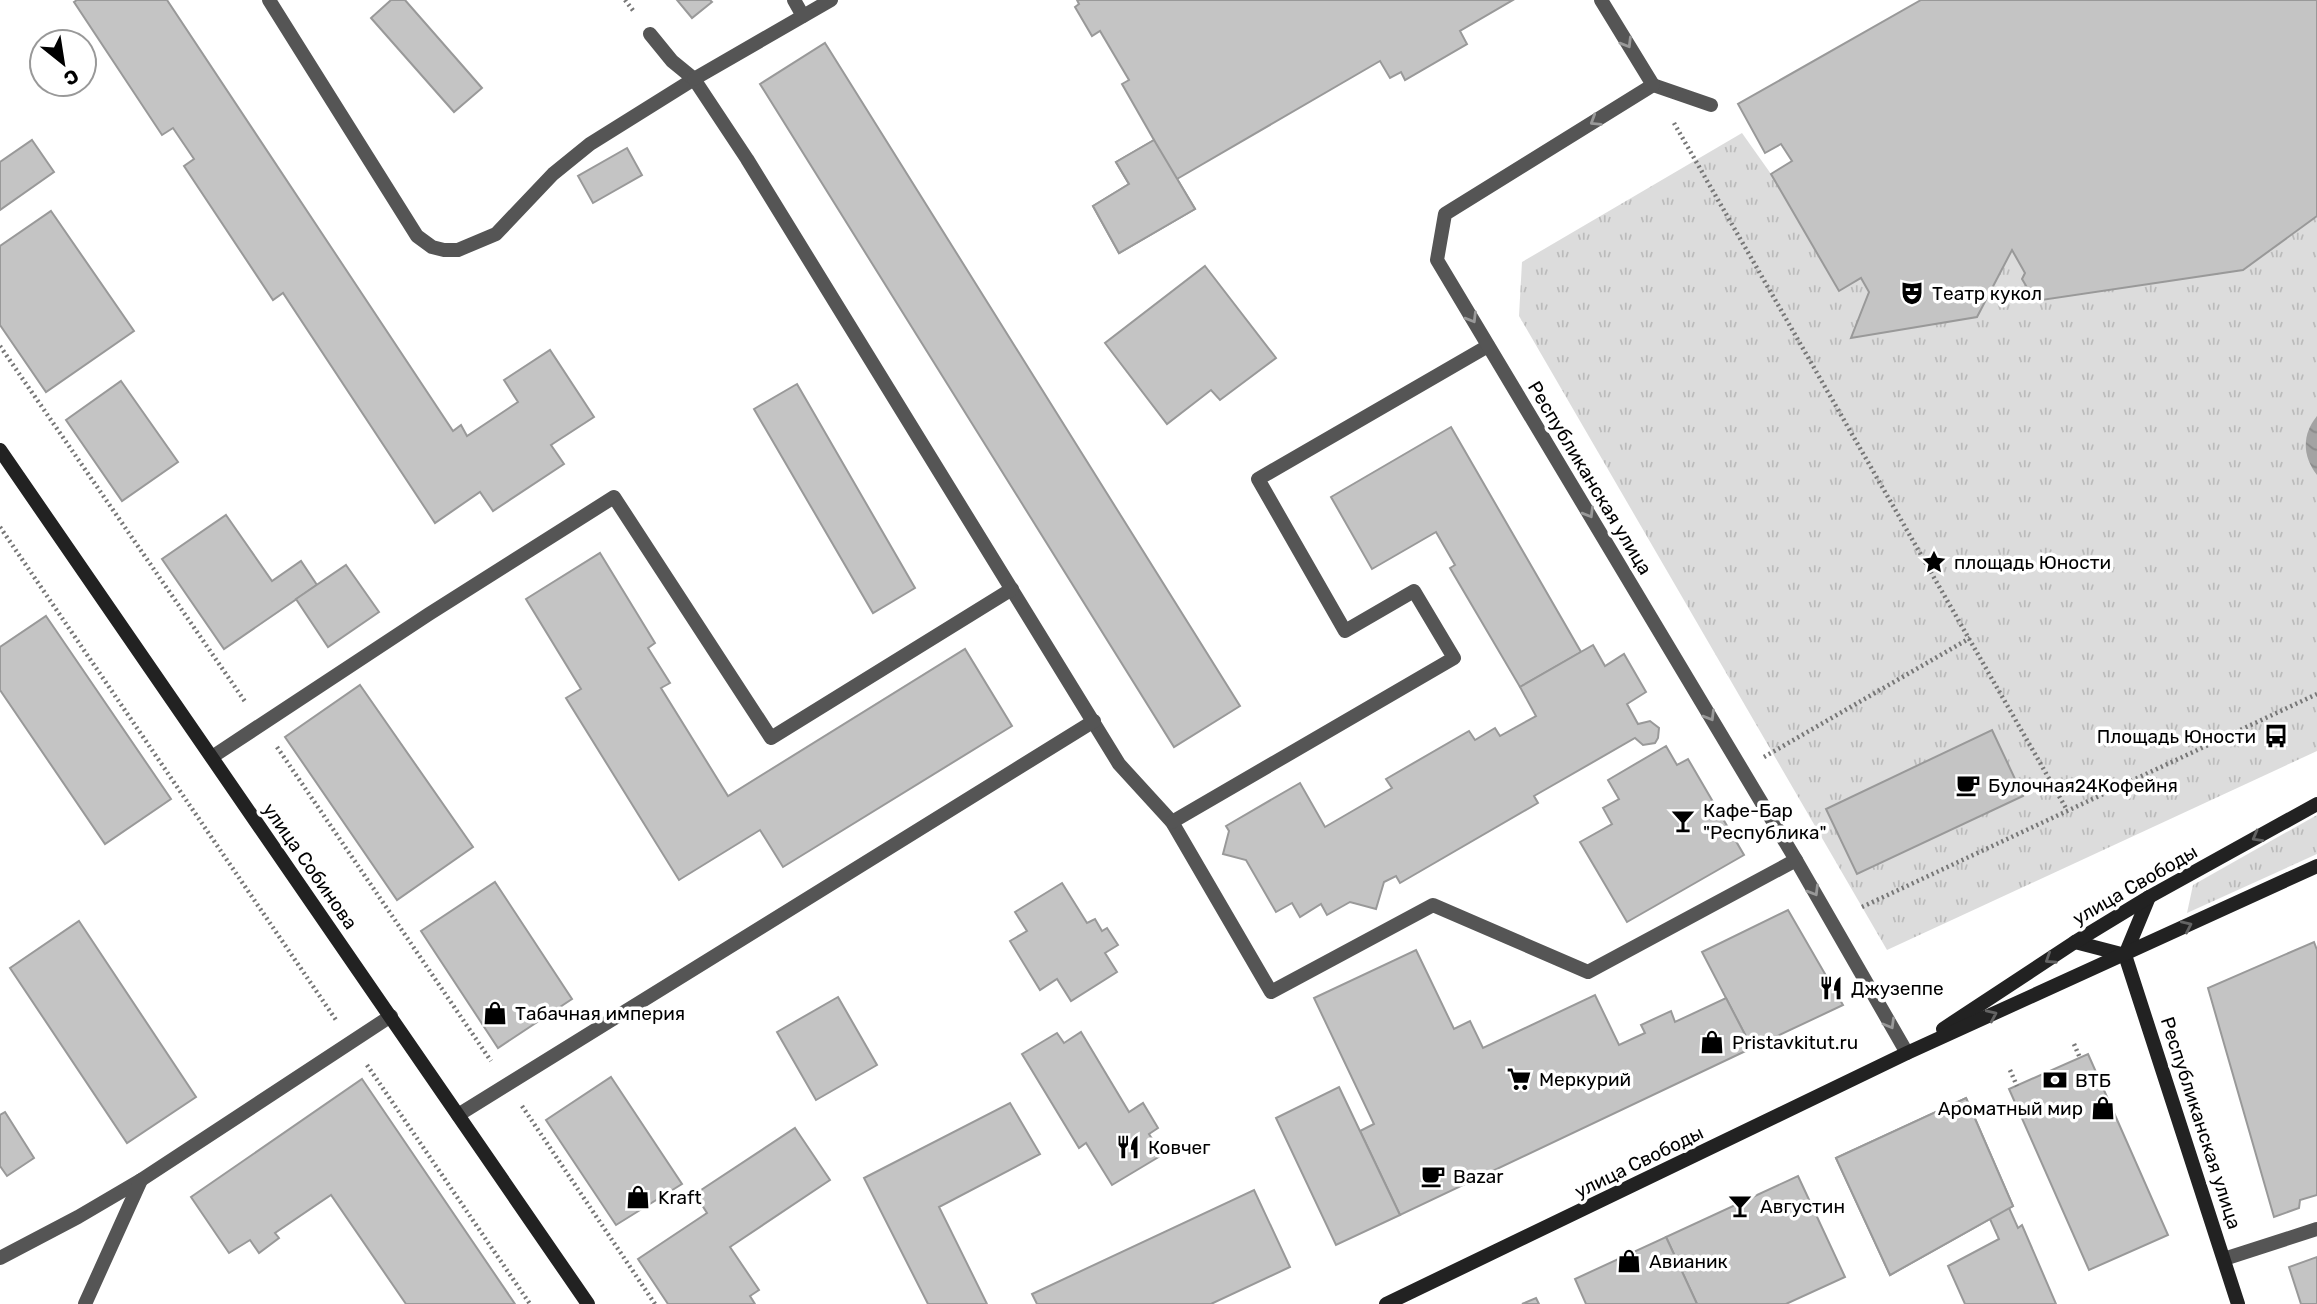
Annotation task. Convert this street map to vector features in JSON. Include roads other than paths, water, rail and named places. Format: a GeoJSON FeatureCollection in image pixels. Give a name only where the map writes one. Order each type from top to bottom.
{"type":"FeatureCollection","features":[{"type":"Feature","properties":{"kind":"main road","name":"улица Собинова"},"geometry":{"type":"LineString","coordinates":[[0,450],[588,1304]]}},
{"type":"Feature","properties":{"kind":"main road","name":"улица Свободы"},"geometry":{"type":"LineString","coordinates":[[1907,1053],[2075,942],[2317,804]]}},
{"type":"Feature","properties":{"kind":"main road","name":"улица Свободы"},"geometry":{"type":"LineString","coordinates":[[1386,1304],[1907,1053],[2317,866]]}},
{"type":"Feature","properties":{"kind":"main road"},"geometry":{"type":"LineString","coordinates":[[2075,942],[2125,955],[2150,897]]}},
{"type":"Feature","properties":{"kind":"main road","name":"Республиканская улица"},"geometry":{"type":"LineString","coordinates":[[2125,955],[2238,1304]]}},
{"type":"Feature","properties":{"kind":"street"},"geometry":{"type":"LineString","coordinates":[[269,0],[417,236],[432,247],[444,250],[458,250],[496,234],[553,174],[590,144],[694,79],[831,0]]}},
{"type":"Feature","properties":{"kind":"street"},"geometry":{"type":"LineString","coordinates":[[794,0],[803,16]]}},
{"type":"Feature","properties":{"kind":"street"},"geometry":{"type":"LineString","coordinates":[[1601,0],[1653,85],[1711,105]]}},
{"type":"Feature","properties":{"kind":"street"},"geometry":{"type":"LineString","coordinates":[[650,34],[672,61],[694,79],[747,159],[1119,764],[1172,821],[1271,992],[1433,905],[1588,972],[1796,860]]}},
{"type":"Feature","properties":{"kind":"street","name":"Республиканская улица"},"geometry":{"type":"LineString","coordinates":[[1653,85],[1445,214],[1437,260],[1796,860],[1907,1053]]}},
{"type":"Feature","properties":{"kind":"street"},"geometry":{"type":"LineString","coordinates":[[1172,821],[1454,658],[1414,591],[1345,631],[1258,479],[1488,346]]}},
{"type":"Feature","properties":{"kind":"street"},"geometry":{"type":"LineString","coordinates":[[212,757],[429,614],[614,497],[771,738],[1012,589]]}},
{"type":"Feature","properties":{"kind":"street"},"geometry":{"type":"LineString","coordinates":[[458,1115],[1094,721]]}},
{"type":"Feature","properties":{"kind":"street"},"geometry":{"type":"LineString","coordinates":[[0,1258],[141,1180],[391,1016]]}},
{"type":"Feature","properties":{"kind":"street"},"geometry":{"type":"LineString","coordinates":[[85,1304],[141,1180]]}},
{"type":"Feature","properties":{"kind":"street"},"geometry":{"type":"LineString","coordinates":[[2224,1259],[2317,1229]]}},
{"type":"Feature","properties":{"kind":"water"},"geometry":{"type":"Polygon","coordinates":[[[2317,416],[2317,475],[2306,453],[2306,438],[2317,416]]]}},
{"type":"Feature","properties":{"kind":"place","name":"Театр кукол"},"geometry":{"type":"Point","coordinates":[1912,293]}},
{"type":"Feature","properties":{"kind":"place","name":"площадь Юности"},"geometry":{"type":"Point","coordinates":[1934,562]}},
{"type":"Feature","properties":{"kind":"place","name":"Площадь Юности"},"geometry":{"type":"Point","coordinates":[2276,736]}},
{"type":"Feature","properties":{"kind":"place","name":"Булочная24Кофейня"},"geometry":{"type":"Point","coordinates":[1968,785]}},
{"type":"Feature","properties":{"kind":"place","name":"Кафе-Бар \"Республика\""},"geometry":{"type":"Point","coordinates":[1683,821]}},
{"type":"Feature","properties":{"kind":"place","name":"Джузеппе"},"geometry":{"type":"Point","coordinates":[1831,988]}},
{"type":"Feature","properties":{"kind":"place","name":"Табачная империя"},"geometry":{"type":"Point","coordinates":[495,1013]}},
{"type":"Feature","properties":{"kind":"place","name":"Pristavkitut.ru"},"geometry":{"type":"Point","coordinates":[1712,1042]}},
{"type":"Feature","properties":{"kind":"place","name":"Меркурий"},"geometry":{"type":"Point","coordinates":[1519,1079]}},
{"type":"Feature","properties":{"kind":"place","name":"ВТБ"},"geometry":{"type":"Point","coordinates":[2055,1080]}},
{"type":"Feature","properties":{"kind":"place","name":"Ароматный мир"},"geometry":{"type":"Point","coordinates":[2103,1108]}},
{"type":"Feature","properties":{"kind":"place","name":"Ковчег"},"geometry":{"type":"Point","coordinates":[1128,1147]}},
{"type":"Feature","properties":{"kind":"place","name":"Bazar"},"geometry":{"type":"Point","coordinates":[1433,1176]}},
{"type":"Feature","properties":{"kind":"place","name":"Kraft"},"geometry":{"type":"Point","coordinates":[638,1197]}},
{"type":"Feature","properties":{"kind":"place","name":"Августин"},"geometry":{"type":"Point","coordinates":[1740,1206]}},
{"type":"Feature","properties":{"kind":"place","name":"Авианик"},"geometry":{"type":"Point","coordinates":[1629,1261]}}]}
